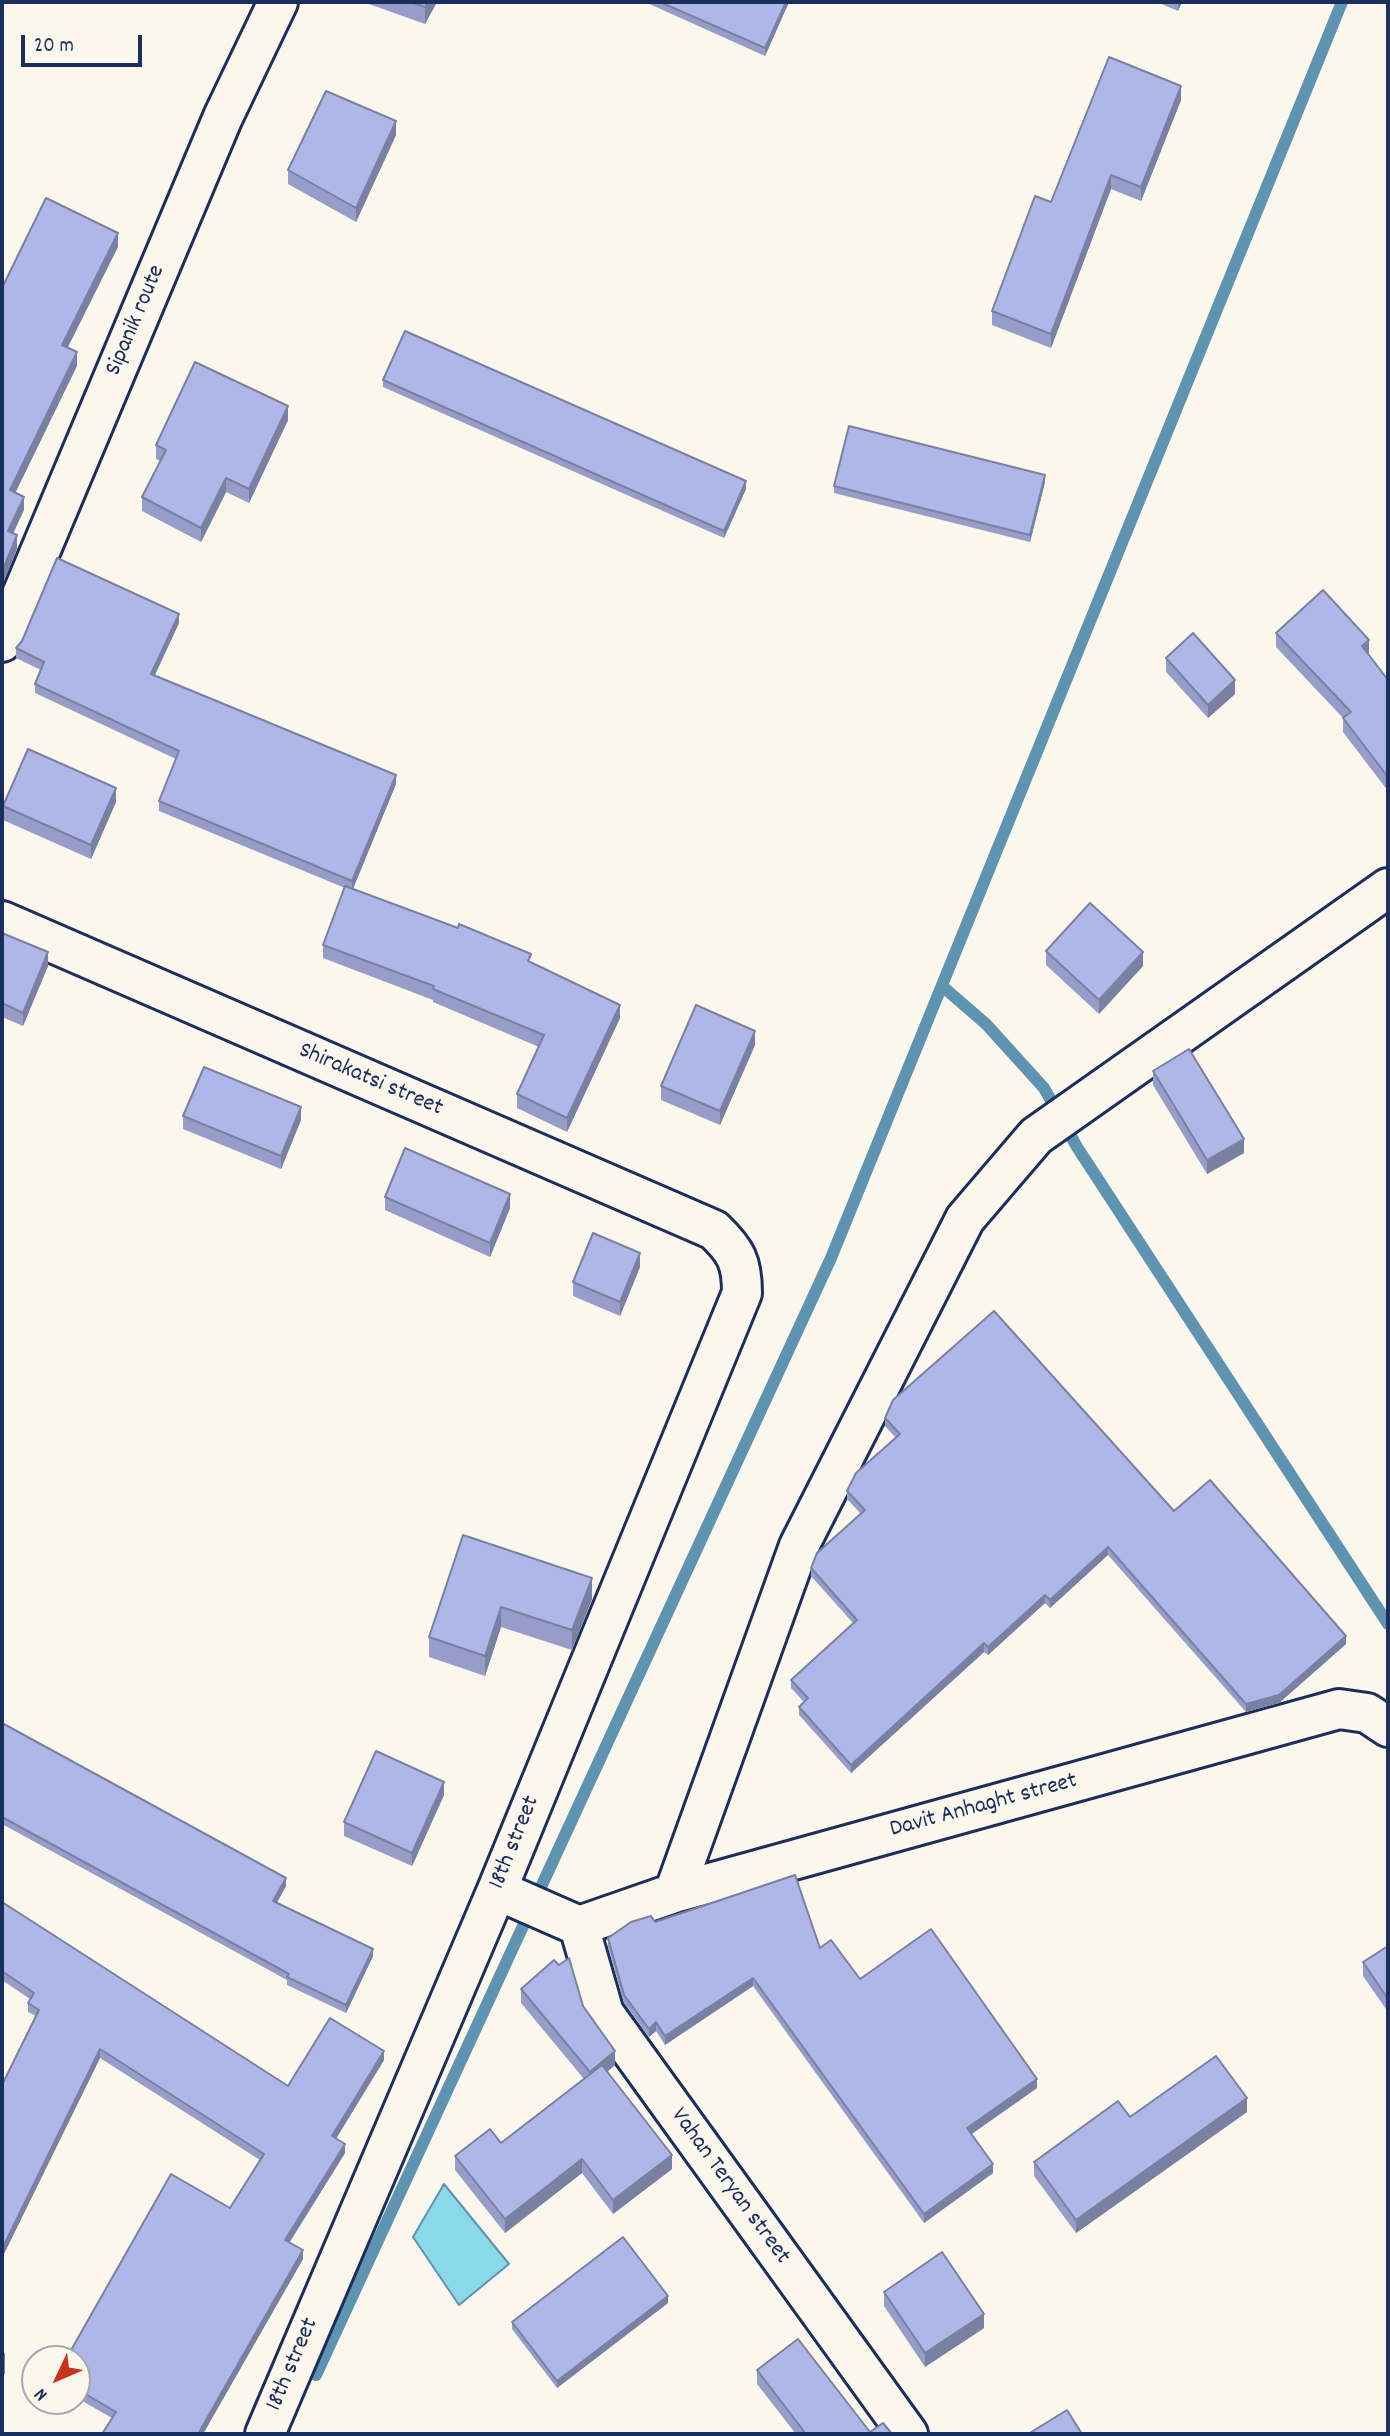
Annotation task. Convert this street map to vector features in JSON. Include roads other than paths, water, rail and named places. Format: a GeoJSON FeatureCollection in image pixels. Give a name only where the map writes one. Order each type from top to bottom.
{"type":"FeatureCollection","features":[{"type":"Feature","properties":{"kind":"street","name":"Sipanik route"},"geometry":{"type":"LineString","coordinates":[[2,642],[223,117],[278,2]]}},
{"type":"Feature","properties":{"kind":"street"},"geometry":{"type":"LineString","coordinates":[[674,1893],[799,1546],[965,1219],[1036,1136],[1388,888]]}},
{"type":"Feature","properties":{"kind":"street","name":"Shirakatsi street"},"geometry":{"type":"LineString","coordinates":[[2,921],[714,1230],[733,1248]]}},
{"type":"Feature","properties":{"kind":"street","name":"18th street"},"geometry":{"type":"LineString","coordinates":[[265,2434],[497,1890],[742,1293],[742,1271],[733,1248]]}},
{"type":"Feature","properties":{"kind":"street","name":"Davit Anhaght street"},"geometry":{"type":"LineString","coordinates":[[579,1926],[674,1893],[1339,1709],[1367,1713],[1388,1727]]}},
{"type":"Feature","properties":{"kind":"street"},"geometry":{"type":"LineString","coordinates":[[497,1890],[579,1926]]}},
{"type":"Feature","properties":{"kind":"street","name":"Vahan Teryan street"},"geometry":{"type":"LineString","coordinates":[[579,1926],[604,2013],[908,2434]]}},
{"type":"Feature","properties":{"kind":"water"},"geometry":{"type":"Polygon","coordinates":[[[444,2184],[509,2264],[459,2305],[413,2237],[444,2184]]]}},
{"type":"Feature","properties":{"kind":"waterway"},"geometry":{"type":"LineString","coordinates":[[316,2375],[831,1258],[1342,2]]}},
{"type":"Feature","properties":{"kind":"waterway"},"geometry":{"type":"LineString","coordinates":[[942,986],[986,1024],[1044,1088],[1077,1147],[1388,1624]]}}]}
